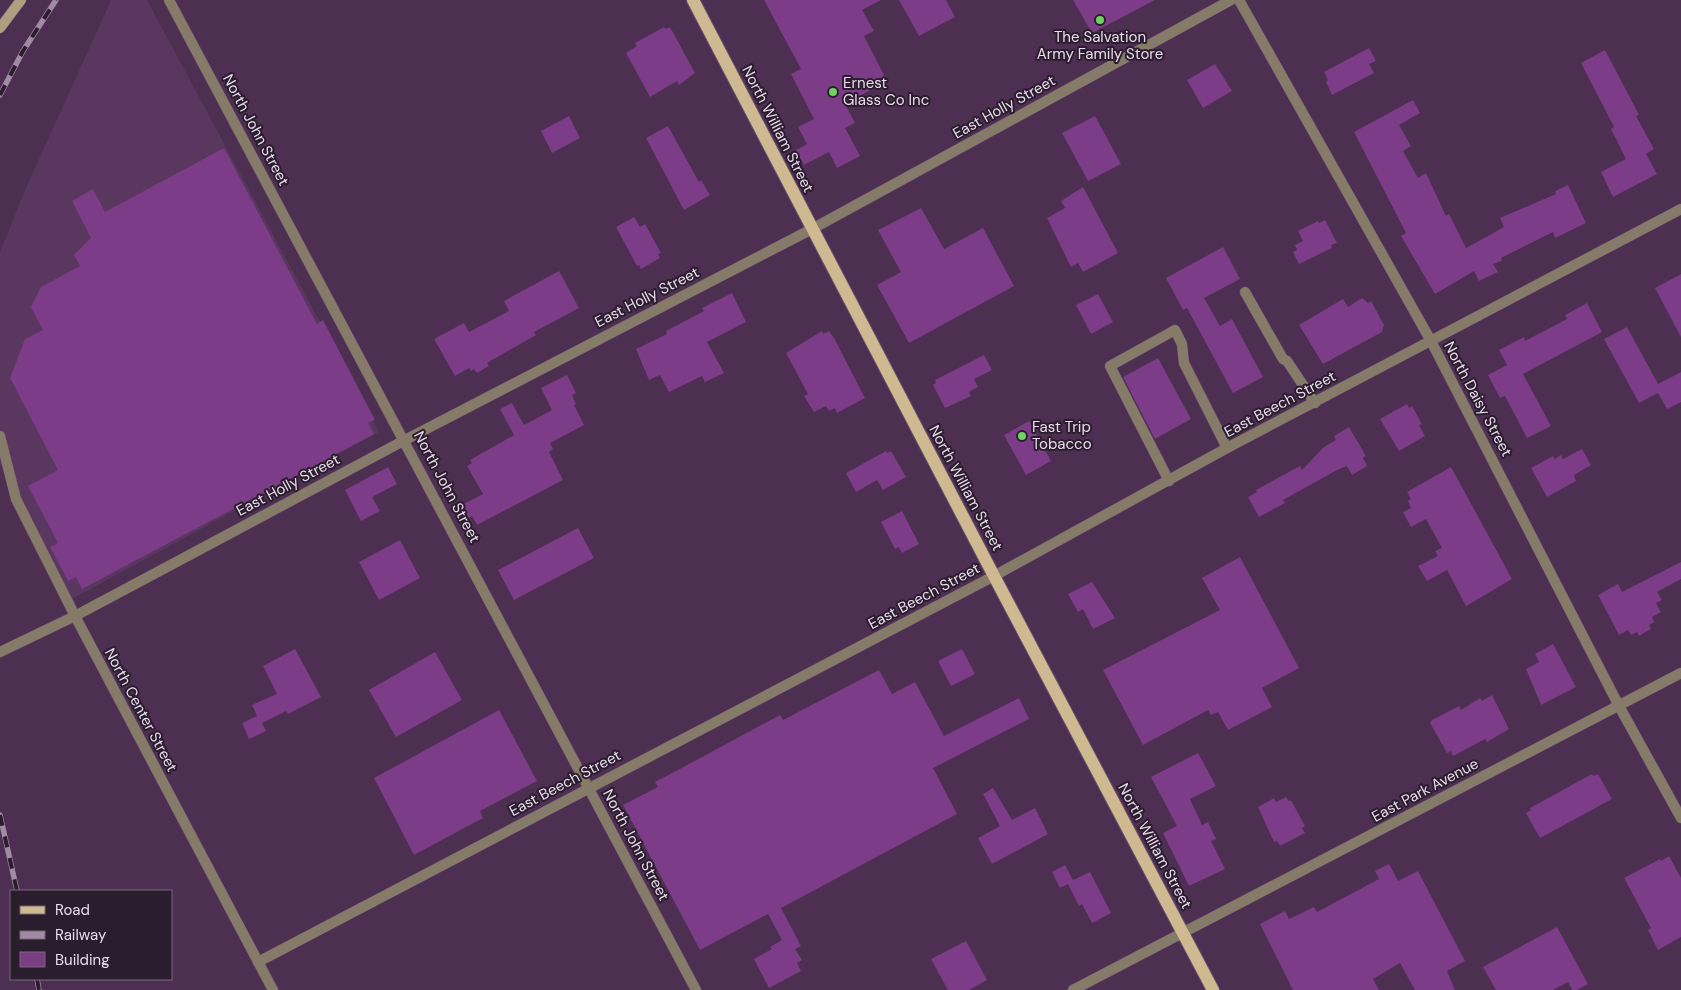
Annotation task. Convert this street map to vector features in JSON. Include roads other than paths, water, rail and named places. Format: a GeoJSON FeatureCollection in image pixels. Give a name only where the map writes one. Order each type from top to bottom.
{"type":"FeatureCollection","features":[{"type":"Feature","properties":{"kind":"main road","name":"North William Street"},"geometry":{"type":"LineString","coordinates":[[693,0],[1213,990]]}},
{"type":"Feature","properties":{"kind":"street"},"geometry":{"type":"LineString","coordinates":[[0,28],[21,0]]}},
{"type":"Feature","properties":{"kind":"street","name":"North John Street"},"geometry":{"type":"LineString","coordinates":[[169,0],[405,440],[696,990]]}},
{"type":"Feature","properties":{"kind":"street","name":"East Holly Street"},"geometry":{"type":"LineString","coordinates":[[0,652],[75,616],[405,440],[812,229],[1231,0]]}},
{"type":"Feature","properties":{"kind":"street","name":"North Daisy Street"},"geometry":{"type":"LineString","coordinates":[[1239,0],[1431,341],[1619,706],[1681,818]]}},
{"type":"Feature","properties":{"kind":"street","name":"East Beech Street"},"geometry":{"type":"LineString","coordinates":[[258,962],[994,576],[1227,448],[1681,209]]}},
{"type":"Feature","properties":{"kind":"street"},"geometry":{"type":"LineString","coordinates":[[1245,292],[1283,359],[1287,361],[1315,403]]}},
{"type":"Feature","properties":{"kind":"street"},"geometry":{"type":"LineString","coordinates":[[1169,481],[1110,366],[1174,330],[1182,344],[1184,364],[1227,448]]}},
{"type":"Feature","properties":{"kind":"street","name":"North Center Street"},"geometry":{"type":"LineString","coordinates":[[0,436],[16,499],[75,616],[273,990]]}},
{"type":"Feature","properties":{"kind":"street","name":"East Park Avenue"},"geometry":{"type":"LineString","coordinates":[[1073,990],[1681,673]]}},
{"type":"Feature","properties":{"kind":"railway"},"geometry":{"type":"LineString","coordinates":[[0,95],[23,51],[56,0]]}},
{"type":"Feature","properties":{"kind":"railway"},"geometry":{"type":"LineString","coordinates":[[0,815],[17,890]]}},
{"type":"Feature","properties":{"kind":"railway"},"geometry":{"type":"LineString","coordinates":[[37,980],[39,990]]}},
{"type":"Feature","properties":{"kind":"place","name":"The Salvation Army Family Store"},"geometry":{"type":"Point","coordinates":[1100,20]}},
{"type":"Feature","properties":{"kind":"place","name":"Ernest Glass Co Inc"},"geometry":{"type":"Point","coordinates":[833,92]}},
{"type":"Feature","properties":{"kind":"place","name":"Fast Trip Tobacco"},"geometry":{"type":"Point","coordinates":[1022,436]}}]}
